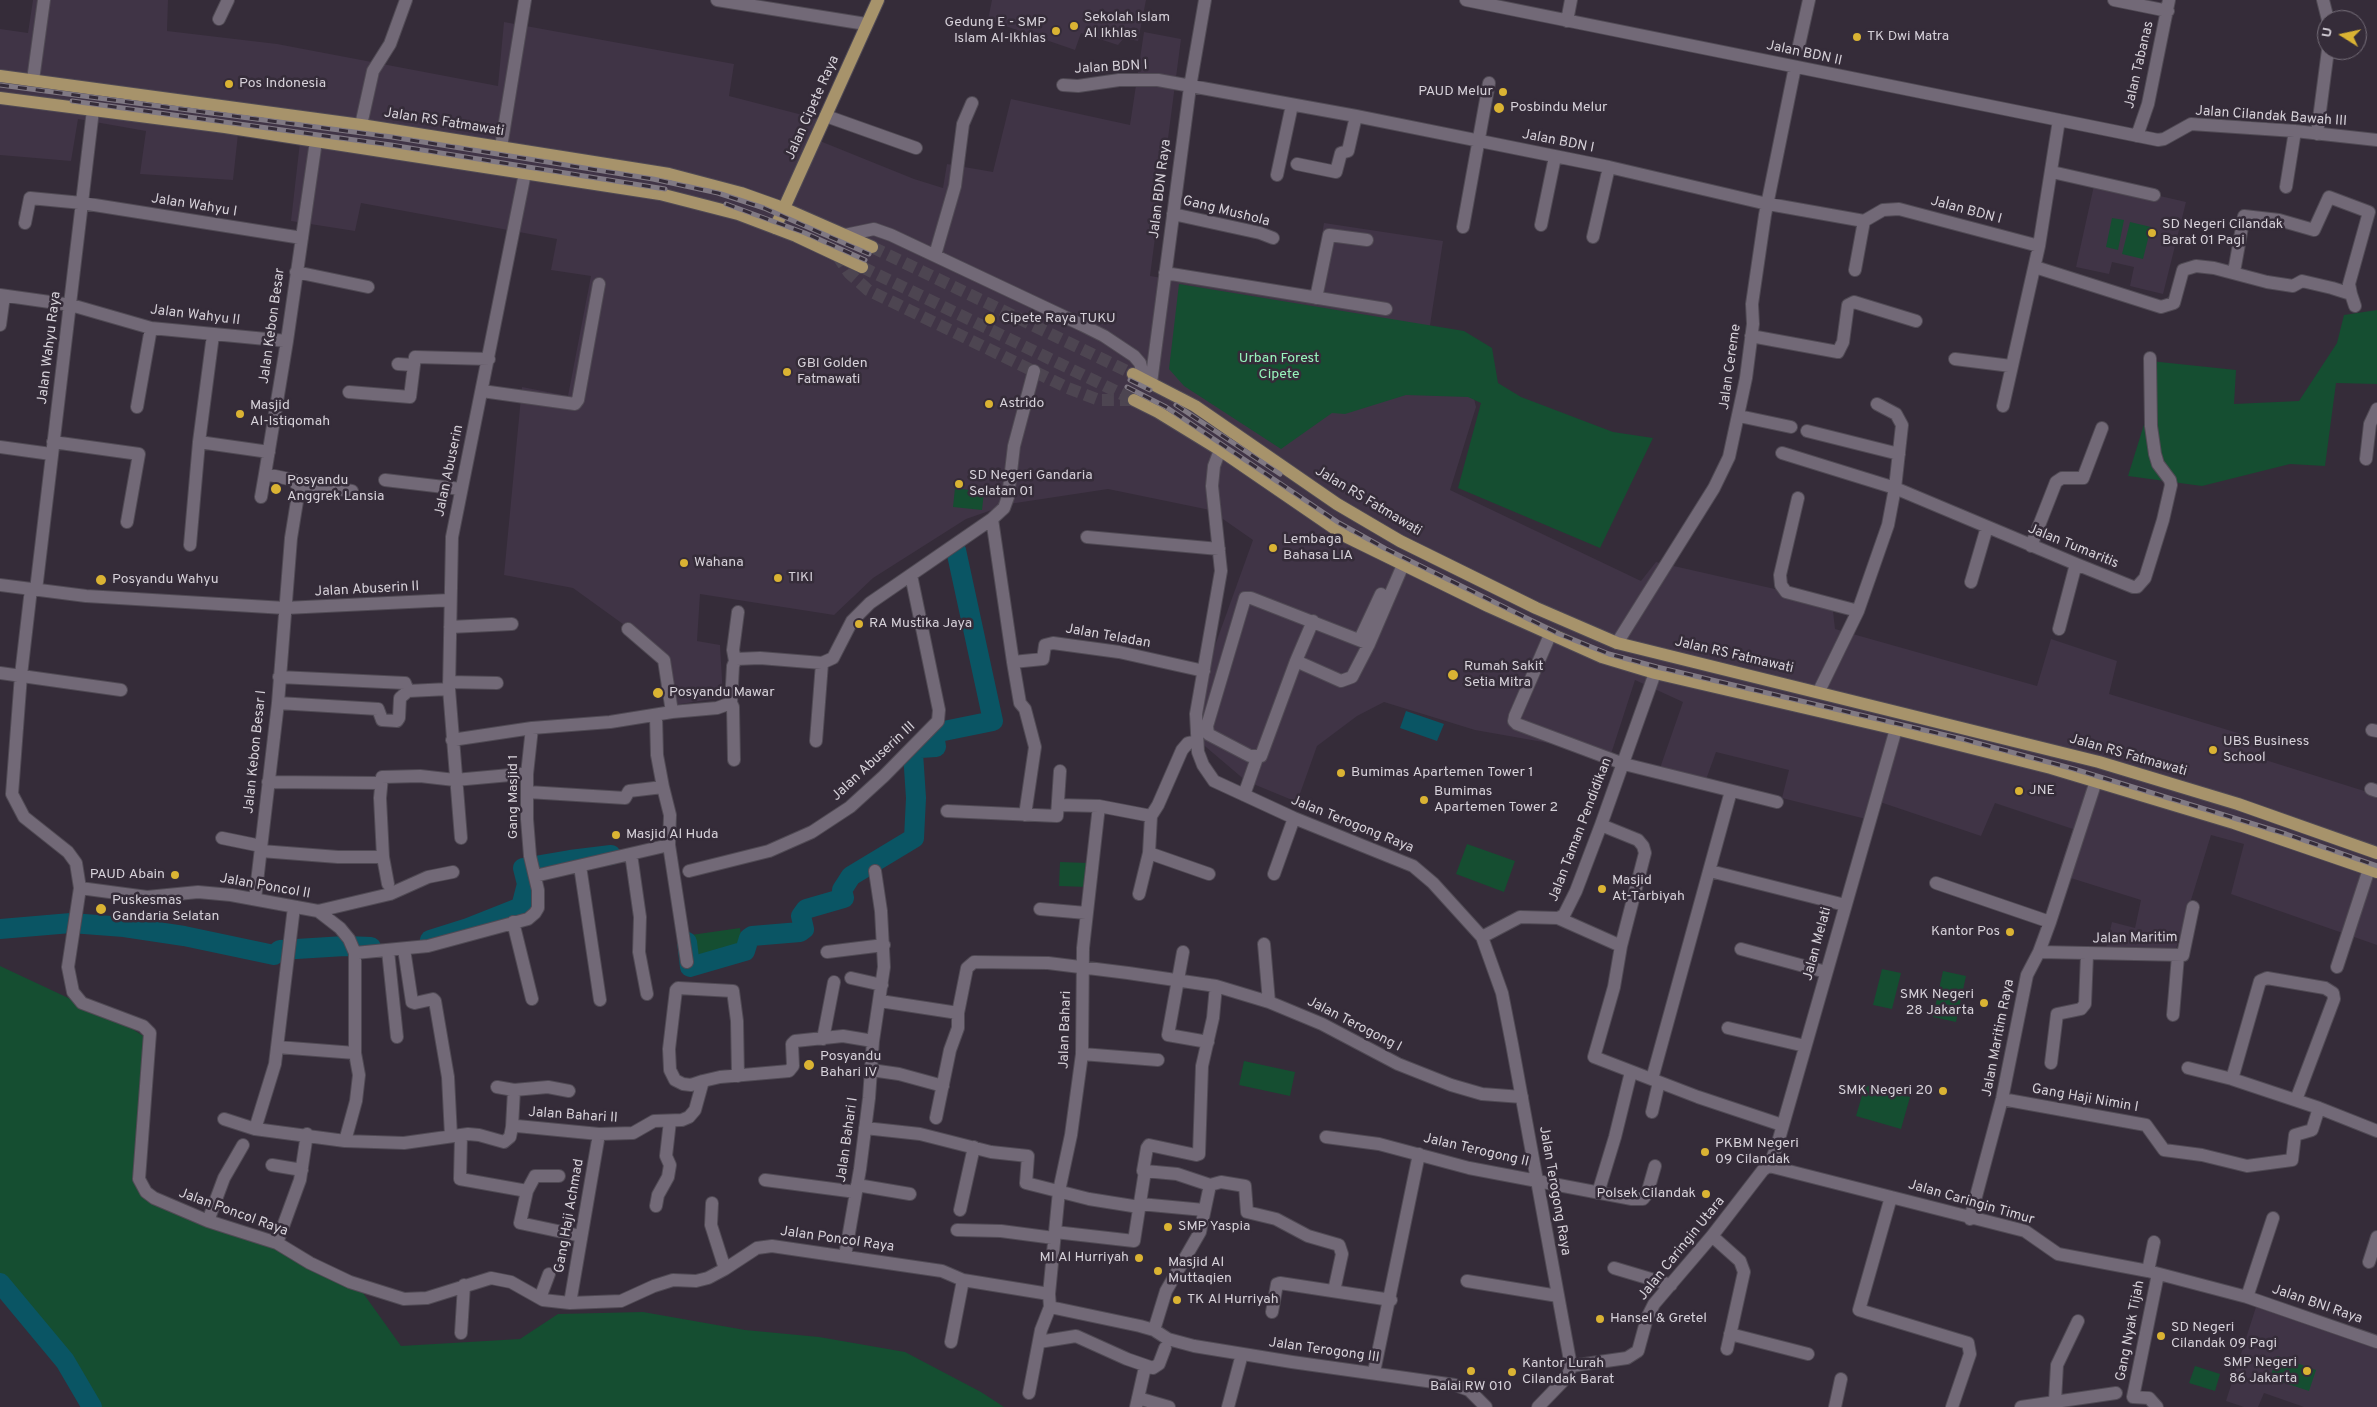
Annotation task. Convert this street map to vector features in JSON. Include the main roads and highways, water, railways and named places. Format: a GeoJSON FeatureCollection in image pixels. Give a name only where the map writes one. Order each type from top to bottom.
{"type":"FeatureCollection","features":[{"type":"Feature","properties":{"kind":"main road","name":"Jalan Cipete Raya"},"geometry":{"type":"LineString","coordinates":[[775,228],[878,0]]}},
{"type":"Feature","properties":{"kind":"main road","name":"Jalan RS Fatmawati"},"geometry":{"type":"LineString","coordinates":[[0,76],[361,125],[669,174],[741,193],[783,208],[872,248]]}},
{"type":"Feature","properties":{"kind":"main road"},"geometry":{"type":"LineString","coordinates":[[0,98],[225,127],[680,198],[738,214],[775,228],[862,267]]}},
{"type":"Feature","properties":{"kind":"main road"},"geometry":{"type":"LineString","coordinates":[[211,125],[216,114],[212,105]]}},
{"type":"Feature","properties":{"kind":"main road"},"geometry":{"type":"LineString","coordinates":[[225,127],[222,116],[230,107]]}},
{"type":"Feature","properties":{"kind":"main road","name":"Jalan RS Fatmawati"},"geometry":{"type":"LineString","coordinates":[[1143,379],[1194,406],[1337,504],[1400,541],[1527,604],[1617,643],[2090,759],[2227,801],[2377,853]]}},
{"type":"Feature","properties":{"kind":"main road"},"geometry":{"type":"LineString","coordinates":[[1134,400],[1158,412],[1220,450],[1329,526],[1399,564],[1550,635],[1602,657],[1655,673],[1997,753],[2204,814],[2373,871]]}},
{"type":"Feature","properties":{"kind":"main road"},"geometry":{"type":"LineString","coordinates":[[1732,691],[1737,672]]}},
{"type":"Feature","properties":{"kind":"main road"},"geometry":{"type":"LineString","coordinates":[[2204,814],[2209,805],[2210,796]]}},
{"type":"Feature","properties":{"kind":"main road"},"geometry":{"type":"LineString","coordinates":[[2222,820],[2223,810],[2227,801]]}},
{"type":"Feature","properties":{"kind":"water"},"geometry":{"type":"Polygon","coordinates":[[[1406,711],[1444,724],[1437,741],[1400,728],[1406,711]]]}},
{"type":"Feature","properties":{"kind":"waterway"},"geometry":{"type":"LineString","coordinates":[[687,942],[690,967],[745,951],[749,938],[752,936],[800,932],[804,929],[801,916],[806,909],[844,898],[842,890],[851,876],[914,838],[916,798],[913,753],[920,748],[936,747],[934,733],[993,721],[956,550]]}},
{"type":"Feature","properties":{"kind":"waterway"},"geometry":{"type":"LineString","coordinates":[[430,940],[468,928],[521,907],[527,884],[523,868],[611,855]]}},
{"type":"Feature","properties":{"kind":"waterway"},"geometry":{"type":"LineString","coordinates":[[0,929],[71,923],[124,927],[184,936],[274,955],[280,950],[345,946],[371,947]]}},
{"type":"Feature","properties":{"kind":"waterway"},"geometry":{"type":"LineString","coordinates":[[0,1283],[65,1361],[92,1407]]}},
{"type":"Feature","properties":{"kind":"tunnel"},"geometry":{"type":"LineString","coordinates":[[872,247],[1133,374]]}},
{"type":"Feature","properties":{"kind":"tunnel"},"geometry":{"type":"LineString","coordinates":[[837,255],[849,273],[868,290],[1068,388],[1099,400],[1134,400]]}},
{"type":"Feature","properties":{"kind":"tunnel"},"geometry":{"type":"LineString","coordinates":[[862,267],[1134,400]]}},
{"type":"Feature","properties":{"kind":"railway"},"geometry":{"type":"LineString","coordinates":[[0,85],[392,137],[653,179],[718,193],[764,208],[869,254]]}},
{"type":"Feature","properties":{"kind":"railway"},"geometry":{"type":"LineString","coordinates":[[72,101],[391,145],[665,189]]}},
{"type":"Feature","properties":{"kind":"railway"},"geometry":{"type":"LineString","coordinates":[[726,204],[805,233],[865,260]]}},
{"type":"Feature","properties":{"kind":"railway"},"geometry":{"type":"LineString","coordinates":[[1130,380],[1150,390]]}},
{"type":"Feature","properties":{"kind":"railway"},"geometry":{"type":"LineString","coordinates":[[1127,387],[1166,407],[1339,523],[1386,549],[1559,634],[1609,654],[1962,739],[2074,769],[2286,834],[2377,866]]}},
{"type":"Feature","properties":{"kind":"railway"},"geometry":{"type":"LineString","coordinates":[[1176,405],[1280,474]]}},
{"type":"Feature","properties":{"kind":"place","name":"Sekolah Islam Al Ikhlas"},"geometry":{"type":"Point","coordinates":[1074,26]}},
{"type":"Feature","properties":{"kind":"place","name":"Gedung E - SMP Islam Al-Ikhlas"},"geometry":{"type":"Point","coordinates":[1056,31]}},
{"type":"Feature","properties":{"kind":"place","name":"TK Dwi Matra"},"geometry":{"type":"Point","coordinates":[1857,37]}},
{"type":"Feature","properties":{"kind":"place","name":"Pos Indonesia"},"geometry":{"type":"Point","coordinates":[229,84]}},
{"type":"Feature","properties":{"kind":"place","name":"PAUD Melur"},"geometry":{"type":"Point","coordinates":[1503,92]}},
{"type":"Feature","properties":{"kind":"place","name":"Posbindu Melur"},"geometry":{"type":"Point","coordinates":[1499,108]}},
{"type":"Feature","properties":{"kind":"place","name":"SD Negeri Cilandak Barat 01 Pagi"},"geometry":{"type":"Point","coordinates":[2152,233]}},
{"type":"Feature","properties":{"kind":"place","name":"Cipete Raya TUKU"},"geometry":{"type":"Point","coordinates":[990,319]}},
{"type":"Feature","properties":{"kind":"place","name":"GBI Golden Fatmawati"},"geometry":{"type":"Point","coordinates":[787,372]}},
{"type":"Feature","properties":{"kind":"place","name":"Astrido"},"geometry":{"type":"Point","coordinates":[989,404]}},
{"type":"Feature","properties":{"kind":"place","name":"Masjid Al-Istiqomah"},"geometry":{"type":"Point","coordinates":[240,414]}},
{"type":"Feature","properties":{"kind":"place","name":"SD Negeri Gandaria Selatan 01"},"geometry":{"type":"Point","coordinates":[959,484]}},
{"type":"Feature","properties":{"kind":"place","name":"Posyandu Anggrek Lansia"},"geometry":{"type":"Point","coordinates":[276,489]}},
{"type":"Feature","properties":{"kind":"place","name":"Lembaga Bahasa LIA"},"geometry":{"type":"Point","coordinates":[1273,548]}},
{"type":"Feature","properties":{"kind":"place","name":"Wahana"},"geometry":{"type":"Point","coordinates":[684,563]}},
{"type":"Feature","properties":{"kind":"place","name":"TIKI"},"geometry":{"type":"Point","coordinates":[778,578]}},
{"type":"Feature","properties":{"kind":"place","name":"Posyandu Wahyu"},"geometry":{"type":"Point","coordinates":[101,580]}},
{"type":"Feature","properties":{"kind":"place","name":"RA Mustika Jaya"},"geometry":{"type":"Point","coordinates":[859,624]}},
{"type":"Feature","properties":{"kind":"place","name":"Rumah Sakit Setia Mitra"},"geometry":{"type":"Point","coordinates":[1453,675]}},
{"type":"Feature","properties":{"kind":"place","name":"Posyandu Mawar"},"geometry":{"type":"Point","coordinates":[658,693]}},
{"type":"Feature","properties":{"kind":"place","name":"UBS Business School"},"geometry":{"type":"Point","coordinates":[2213,750]}},
{"type":"Feature","properties":{"kind":"place","name":"Bumimas Apartemen Tower 1"},"geometry":{"type":"Point","coordinates":[1341,773]}},
{"type":"Feature","properties":{"kind":"place","name":"JNE"},"geometry":{"type":"Point","coordinates":[2019,791]}},
{"type":"Feature","properties":{"kind":"place","name":"Bumimas Apartemen Tower 2"},"geometry":{"type":"Point","coordinates":[1424,800]}},
{"type":"Feature","properties":{"kind":"place","name":"Masjid Al Huda"},"geometry":{"type":"Point","coordinates":[616,835]}},
{"type":"Feature","properties":{"kind":"place","name":"PAUD Abain"},"geometry":{"type":"Point","coordinates":[175,875]}},
{"type":"Feature","properties":{"kind":"place","name":"Masjid At-Tarbiyah"},"geometry":{"type":"Point","coordinates":[1602,889]}},
{"type":"Feature","properties":{"kind":"place","name":"Puskesmas Gandaria Selatan"},"geometry":{"type":"Point","coordinates":[101,909]}},
{"type":"Feature","properties":{"kind":"place","name":"Kantor Pos"},"geometry":{"type":"Point","coordinates":[2010,932]}},
{"type":"Feature","properties":{"kind":"place","name":"SMK Negeri 28 Jakarta"},"geometry":{"type":"Point","coordinates":[1984,1003]}},
{"type":"Feature","properties":{"kind":"place","name":"Posyandu Bahari IV"},"geometry":{"type":"Point","coordinates":[809,1065]}},
{"type":"Feature","properties":{"kind":"place","name":"SMK Negeri 20"},"geometry":{"type":"Point","coordinates":[1943,1091]}},
{"type":"Feature","properties":{"kind":"place","name":"PKBM Negeri 09 Cilandak"},"geometry":{"type":"Point","coordinates":[1705,1152]}},
{"type":"Feature","properties":{"kind":"place","name":"Polsek Cilandak"},"geometry":{"type":"Point","coordinates":[1706,1194]}},
{"type":"Feature","properties":{"kind":"place","name":"SMP Yaspia"},"geometry":{"type":"Point","coordinates":[1168,1227]}},
{"type":"Feature","properties":{"kind":"place","name":"MI Al Hurriyah"},"geometry":{"type":"Point","coordinates":[1139,1258]}},
{"type":"Feature","properties":{"kind":"place","name":"Masjid Al Muttaqien"},"geometry":{"type":"Point","coordinates":[1158,1271]}},
{"type":"Feature","properties":{"kind":"place","name":"TK Al Hurriyah"},"geometry":{"type":"Point","coordinates":[1177,1300]}},
{"type":"Feature","properties":{"kind":"place","name":"Hansel & Gretel"},"geometry":{"type":"Point","coordinates":[1600,1319]}},
{"type":"Feature","properties":{"kind":"place","name":"SD Negeri Cilandak 09 Pagi"},"geometry":{"type":"Point","coordinates":[2161,1336]}},
{"type":"Feature","properties":{"kind":"place","name":"Balai RW 010"},"geometry":{"type":"Point","coordinates":[1471,1371]}},
{"type":"Feature","properties":{"kind":"place","name":"SMP Negeri 86 Jakarta"},"geometry":{"type":"Point","coordinates":[2307,1371]}},
{"type":"Feature","properties":{"kind":"place","name":"Kantor Lurah Cilandak Barat"},"geometry":{"type":"Point","coordinates":[1512,1372]}},
{"type":"Feature","properties":{"kind":"park label","name":"Urban Forest Cipete"},"geometry":{"type":"Point","coordinates":[1279,368]}}]}
